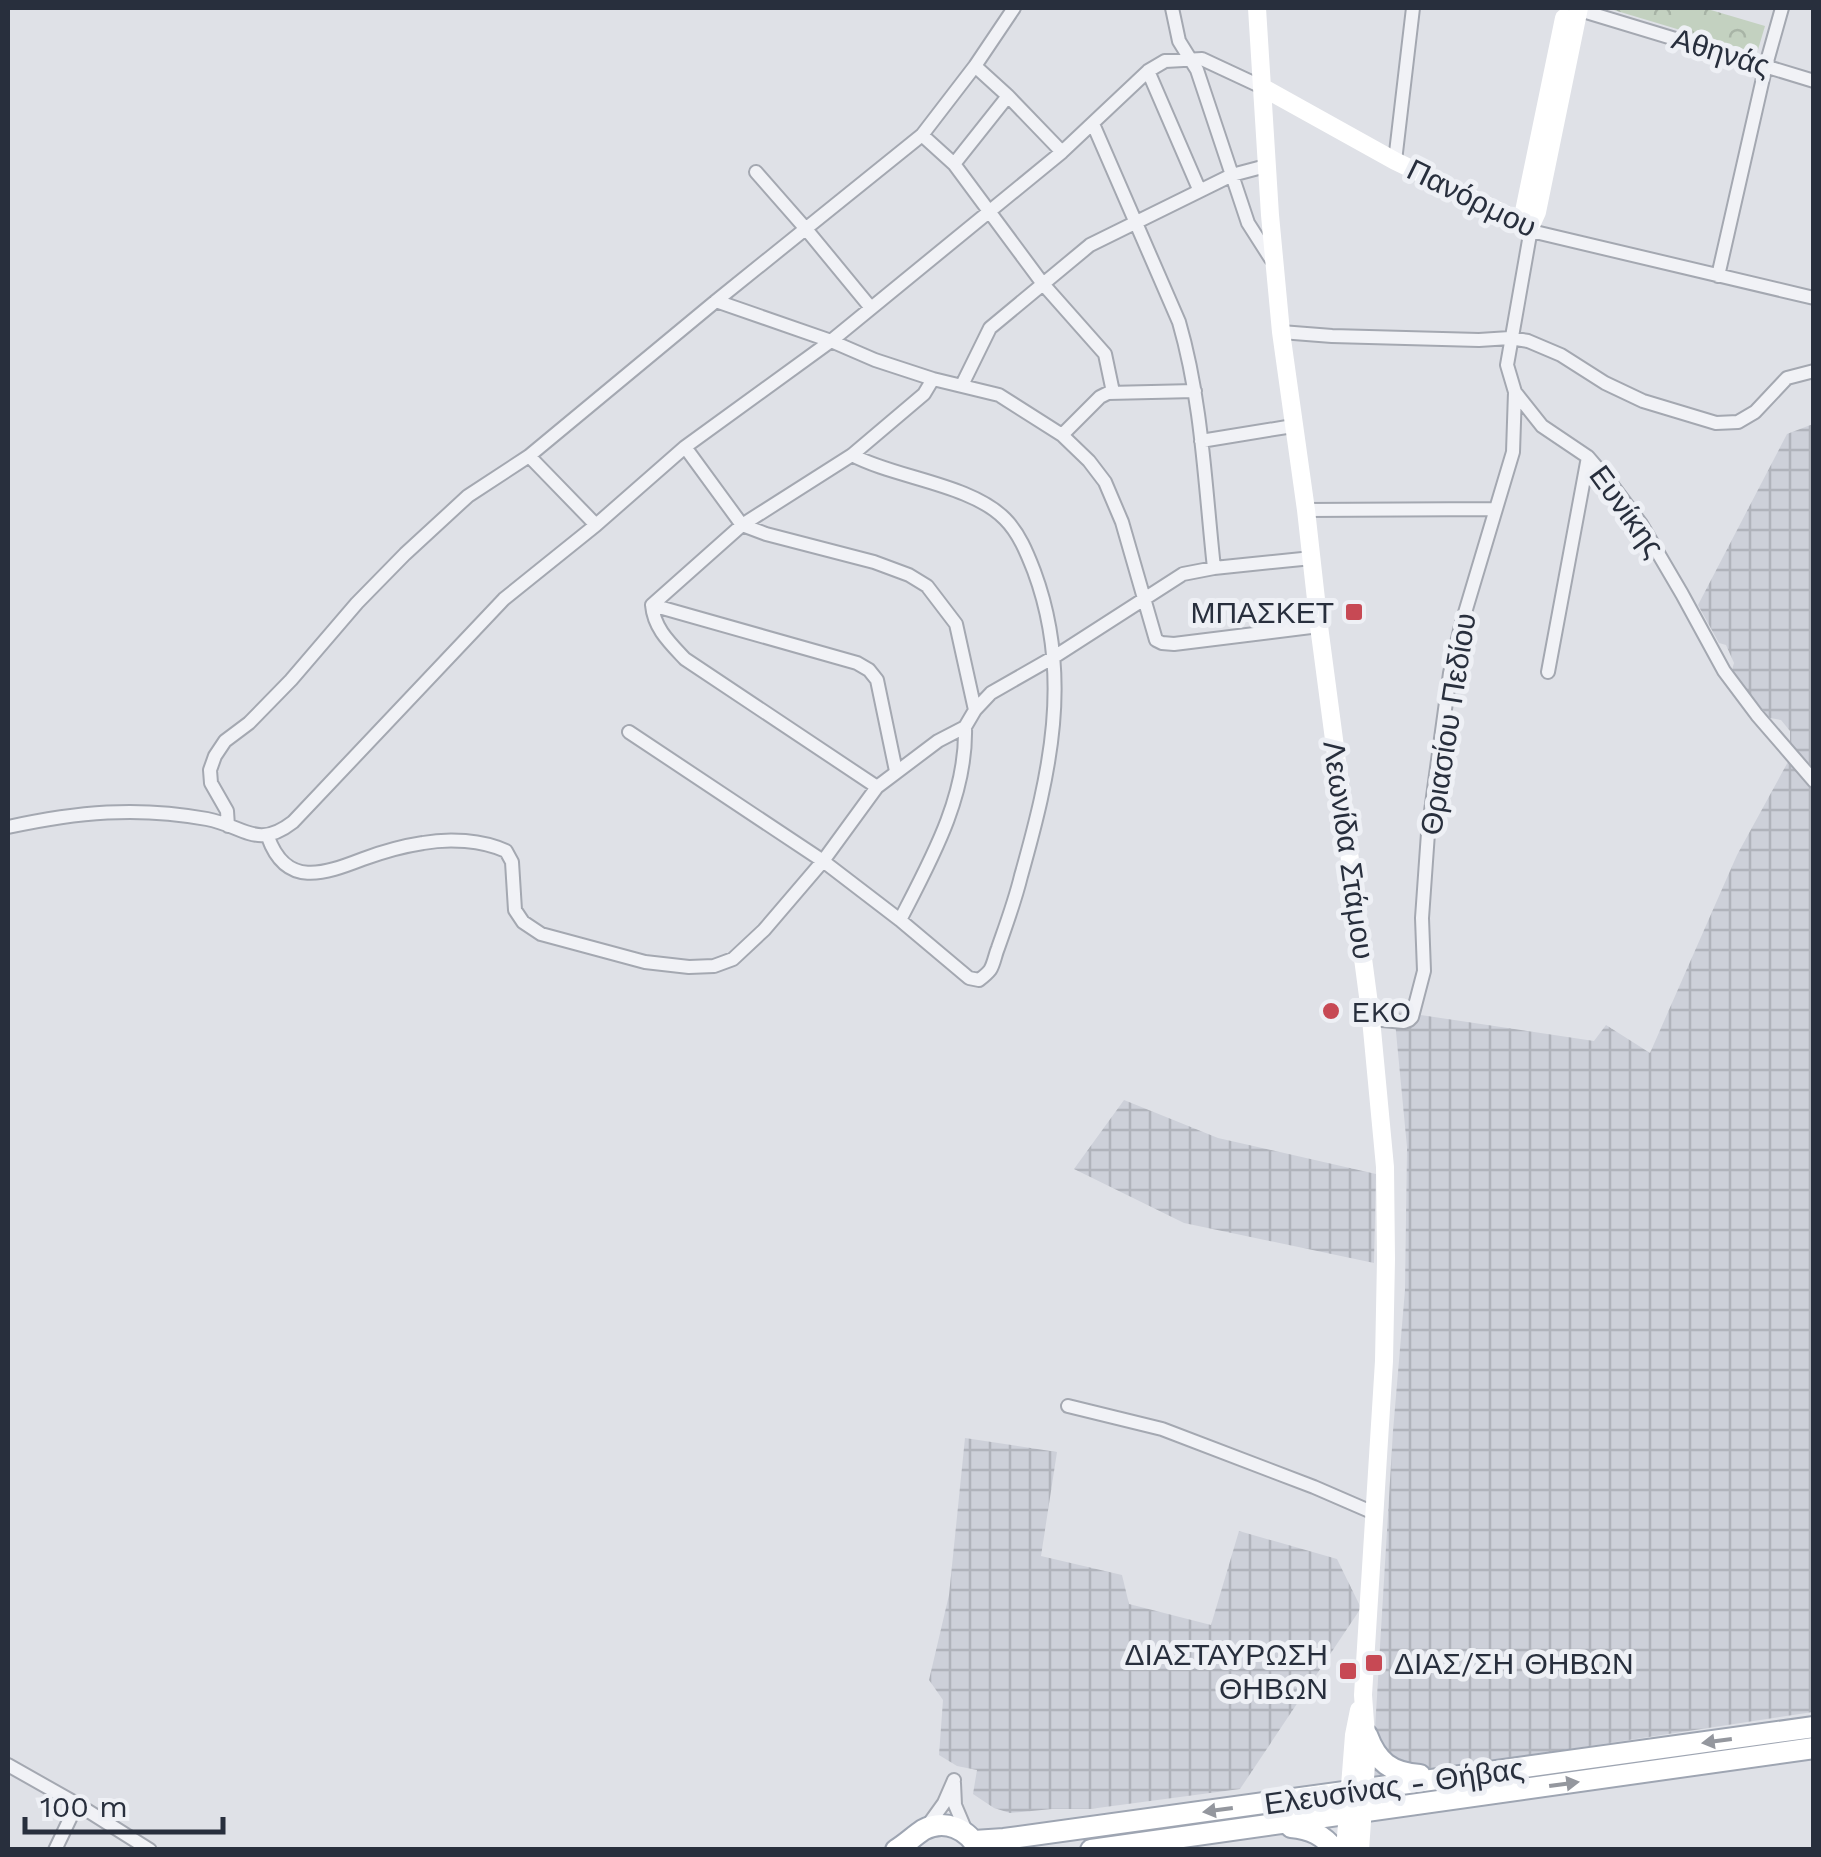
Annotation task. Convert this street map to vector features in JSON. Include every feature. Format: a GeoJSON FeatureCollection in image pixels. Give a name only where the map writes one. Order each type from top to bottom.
{"type":"FeatureCollection","features":[{"type":"Feature","properties":{"kind":"main road","name":"Λεωνίδα Στάμου"},"geometry":{"type":"LineString","coordinates":[[1256,8],[1281,332],[1371,1019],[1385,1167],[1384,1361],[1363,1695],[1367,1735],[1357,1791]]}},
{"type":"Feature","properties":{"kind":"main road"},"geometry":{"type":"LineString","coordinates":[[1528,225],[1536,212],[1574,8]]}},
{"type":"Feature","properties":{"kind":"main road","name":"Πανόρμου"},"geometry":{"type":"LineString","coordinates":[[1262,87],[1396,160],[1528,225]]}},
{"type":"Feature","properties":{"kind":"main road","name":"Λεωνίδα Στάμου"},"geometry":{"type":"LineString","coordinates":[[1357,1791],[1355,1725],[1363,1695]]}},
{"type":"Feature","properties":{"kind":"main road","name":"Ελευσίνας - Θήβας"},"geometry":{"type":"LineString","coordinates":[[910,1842],[947,1825],[973,1841],[1043,1834],[1814,1727]]}},
{"type":"Feature","properties":{"kind":"main road"},"geometry":{"type":"LineString","coordinates":[[1367,1735],[1378,1758],[1391,1770],[1457,1777]]}},
{"type":"Feature","properties":{"kind":"main road","name":"Ελευσίνας - Θήβας"},"geometry":{"type":"LineString","coordinates":[[1091,1850],[1814,1748]]}},
{"type":"Feature","properties":{"kind":"main road"},"geometry":{"type":"LineString","coordinates":[[1345,1850],[1357,1791]]}},
{"type":"Feature","properties":{"kind":"main road"},"geometry":{"type":"LineString","coordinates":[[1355,1814],[1360,1850]]}},
{"type":"Feature","properties":{"kind":"main road"},"geometry":{"type":"LineString","coordinates":[[1259,1826],[1312,1830],[1335,1850]]}},
{"type":"Feature","properties":{"kind":"street"},"geometry":{"type":"LineString","coordinates":[[228,826],[228,811],[211,783],[214,756],[291,680],[357,603],[468,496],[529,456],[922,136],[1014,8]]}},
{"type":"Feature","properties":{"kind":"street"},"geometry":{"type":"LineString","coordinates":[[1172,8],[1179,41],[1196,70],[1248,223],[1274,264]]}},
{"type":"Feature","properties":{"kind":"street"},"geometry":{"type":"LineString","coordinates":[[1396,160],[1413,8]]}},
{"type":"Feature","properties":{"kind":"street","name":"Αθηνάς"},"geometry":{"type":"LineString","coordinates":[[1574,8],[1814,80]]}},
{"type":"Feature","properties":{"kind":"street"},"geometry":{"type":"LineString","coordinates":[[1718,276],[1782,8]]}},
{"type":"Feature","properties":{"kind":"street"},"geometry":{"type":"LineString","coordinates":[[8,827],[116,810],[214,820],[268,837],[279,833],[504,599],[685,447],[831,341],[1062,152],[1148,71],[1165,61],[1202,59],[1262,87]]}},
{"type":"Feature","properties":{"kind":"street"},"geometry":{"type":"LineString","coordinates":[[974,66],[1062,152]]}},
{"type":"Feature","properties":{"kind":"street"},"geometry":{"type":"LineString","coordinates":[[1148,71],[1200,190]]}},
{"type":"Feature","properties":{"kind":"street"},"geometry":{"type":"LineString","coordinates":[[954,164],[1008,96]]}},
{"type":"Feature","properties":{"kind":"street"},"geometry":{"type":"LineString","coordinates":[[1093,124],[1179,322],[1195,391],[1214,568]]}},
{"type":"Feature","properties":{"kind":"street"},"geometry":{"type":"LineString","coordinates":[[922,136],[954,164],[1044,284],[1105,354],[1113,392]]}},
{"type":"Feature","properties":{"kind":"street"},"geometry":{"type":"LineString","coordinates":[[962,385],[990,328],[1090,245],[1232,174],[1266,166]]}},
{"type":"Feature","properties":{"kind":"street"},"geometry":{"type":"LineString","coordinates":[[756,172],[871,308]]}},
{"type":"Feature","properties":{"kind":"street"},"geometry":{"type":"LineString","coordinates":[[1515,392],[1506,365],[1528,225]]}},
{"type":"Feature","properties":{"kind":"street","name":"Πανόρμου"},"geometry":{"type":"LineString","coordinates":[[1528,225],[1814,298]]}},
{"type":"Feature","properties":{"kind":"street"},"geometry":{"type":"LineString","coordinates":[[716,300],[933,380],[999,395],[1062,435],[1104,482],[1122,522],[1156,640],[1174,644],[1319,626]]}},
{"type":"Feature","properties":{"kind":"street"},"geometry":{"type":"LineString","coordinates":[[1281,332],[1528,341],[1643,401],[1716,424],[1738,422],[1755,412],[1787,378],[1814,371]]}},
{"type":"Feature","properties":{"kind":"street"},"geometry":{"type":"LineString","coordinates":[[652,604],[742,525],[852,455],[924,394],[933,380]]}},
{"type":"Feature","properties":{"kind":"street"},"geometry":{"type":"LineString","coordinates":[[1062,435],[1100,397],[1113,392],[1195,391]]}},
{"type":"Feature","properties":{"kind":"street","name":"Ευνίκης"},"geometry":{"type":"LineString","coordinates":[[1515,392],[1542,426],[1588,457],[1641,524],[1724,671],[1756,715],[1814,781]]}},
{"type":"Feature","properties":{"kind":"street","name":"Θριασίου Πεδίου"},"geometry":{"type":"LineString","coordinates":[[1371,1019],[1409,1020],[1420,989],[1425,962],[1422,918],[1428,833],[1450,673],[1460,626],[1513,452],[1515,392]]}},
{"type":"Feature","properties":{"kind":"street"},"geometry":{"type":"LineString","coordinates":[[1201,441],[1293,426]]}},
{"type":"Feature","properties":{"kind":"street"},"geometry":{"type":"LineString","coordinates":[[685,447],[742,525],[874,562],[928,586],[956,624],[975,710]]}},
{"type":"Feature","properties":{"kind":"street"},"geometry":{"type":"LineString","coordinates":[[629,732],[823,861],[968,978],[979,980],[990,970],[1014,902],[1040,806],[1056,709],[1054,658],[1042,593],[1025,548],[994,509],[852,455]]}},
{"type":"Feature","properties":{"kind":"street"},"geometry":{"type":"LineString","coordinates":[[529,456],[596,525]]}},
{"type":"Feature","properties":{"kind":"street"},"geometry":{"type":"LineString","coordinates":[[1548,672],[1588,457]]}},
{"type":"Feature","properties":{"kind":"street"},"geometry":{"type":"LineString","coordinates":[[1306,510],[1496,509]]}},
{"type":"Feature","properties":{"kind":"street"},"geometry":{"type":"LineString","coordinates":[[268,837],[282,863],[299,872],[322,873],[424,842],[460,841],[494,846],[506,851],[512,862],[515,910],[523,922],[541,934],[644,962],[714,966],[733,959],[764,930],[823,861],[877,787],[938,741],[965,727],[991,693],[1054,658],[1184,574],[1312,558]]}},
{"type":"Feature","properties":{"kind":"street"},"geometry":{"type":"LineString","coordinates":[[652,604],[857,663],[869,670],[877,680],[896,771]]}},
{"type":"Feature","properties":{"kind":"street"},"geometry":{"type":"LineString","coordinates":[[652,604],[653,617],[663,636],[685,658],[877,787]]}},
{"type":"Feature","properties":{"kind":"street"},"geometry":{"type":"LineString","coordinates":[[900,920],[955,800],[966,753],[965,727]]}},
{"type":"Feature","properties":{"kind":"street"},"geometry":{"type":"LineString","coordinates":[[1068,1406],[1162,1429],[1374,1513]]}},
{"type":"Feature","properties":{"kind":"street"},"geometry":{"type":"LineString","coordinates":[[8,1765],[150,1850]]}},
{"type":"Feature","properties":{"kind":"street"},"geometry":{"type":"LineString","coordinates":[[910,1842],[944,1803],[954,1780],[955,1806],[973,1841]]}},
{"type":"Feature","properties":{"kind":"street"},"geometry":{"type":"LineString","coordinates":[[55,1850],[77,1804]]}},
{"type":"Feature","properties":{"kind":"shaded area"},"geometry":{"type":"Polygon","coordinates":[[[1813,424],[1813,768],[1790,742],[1790,731],[1781,720],[1770,718],[1742,685],[1732,670],[1734,663],[1726,645],[1719,643],[1698,605],[1787,434],[1813,424]]]}},
{"type":"Feature","properties":{"kind":"shaded area"},"geometry":{"type":"Polygon","coordinates":[[[1789,760],[1814,792],[1813,1712],[1372,1779],[1405,1290],[1407,1147],[1394,1011],[1594,1041],[1606,1025],[1650,1053],[1737,855],[1789,760]]]}},
{"type":"Feature","properties":{"kind":"shaded area"},"geometry":{"type":"Polygon","coordinates":[[[1124,1100],[1218,1138],[1376,1174],[1374,1263],[1184,1223],[1074,1169],[1124,1100]]]}},
{"type":"Feature","properties":{"kind":"shaded area"},"geometry":{"type":"Polygon","coordinates":[[[965,1438],[1057,1452],[1041,1556],[1122,1575],[1129,1604],[1211,1625],[1239,1531],[1337,1559],[1361,1608],[1240,1789],[1090,1809],[1010,1813],[973,1794],[977,1770],[957,1766],[939,1755],[943,1700],[929,1680],[949,1595],[965,1438]]]}},
{"type":"Feature","properties":{"kind":"green space"},"geometry":{"type":"Polygon","coordinates":[[[1607,8],[1704,8],[1765,26],[1757,53],[1607,8]]]}},
{"type":"Feature","properties":{"kind":"place","name":"ΜΠΑΣΚΕΤ"},"geometry":{"type":"Point","coordinates":[1354,612]}},
{"type":"Feature","properties":{"kind":"place","name":"EKO"},"geometry":{"type":"Point","coordinates":[1331,1011]}},
{"type":"Feature","properties":{"kind":"place","name":"ΔΙΑΣ/ΣΗ ΘΗΒΩΝ"},"geometry":{"type":"Point","coordinates":[1374,1663]}},
{"type":"Feature","properties":{"kind":"place","name":"ΔΙΑΣΤΑΥΡΩΣΗ ΘΗΒΩΝ"},"geometry":{"type":"Point","coordinates":[1348,1671]}}]}
